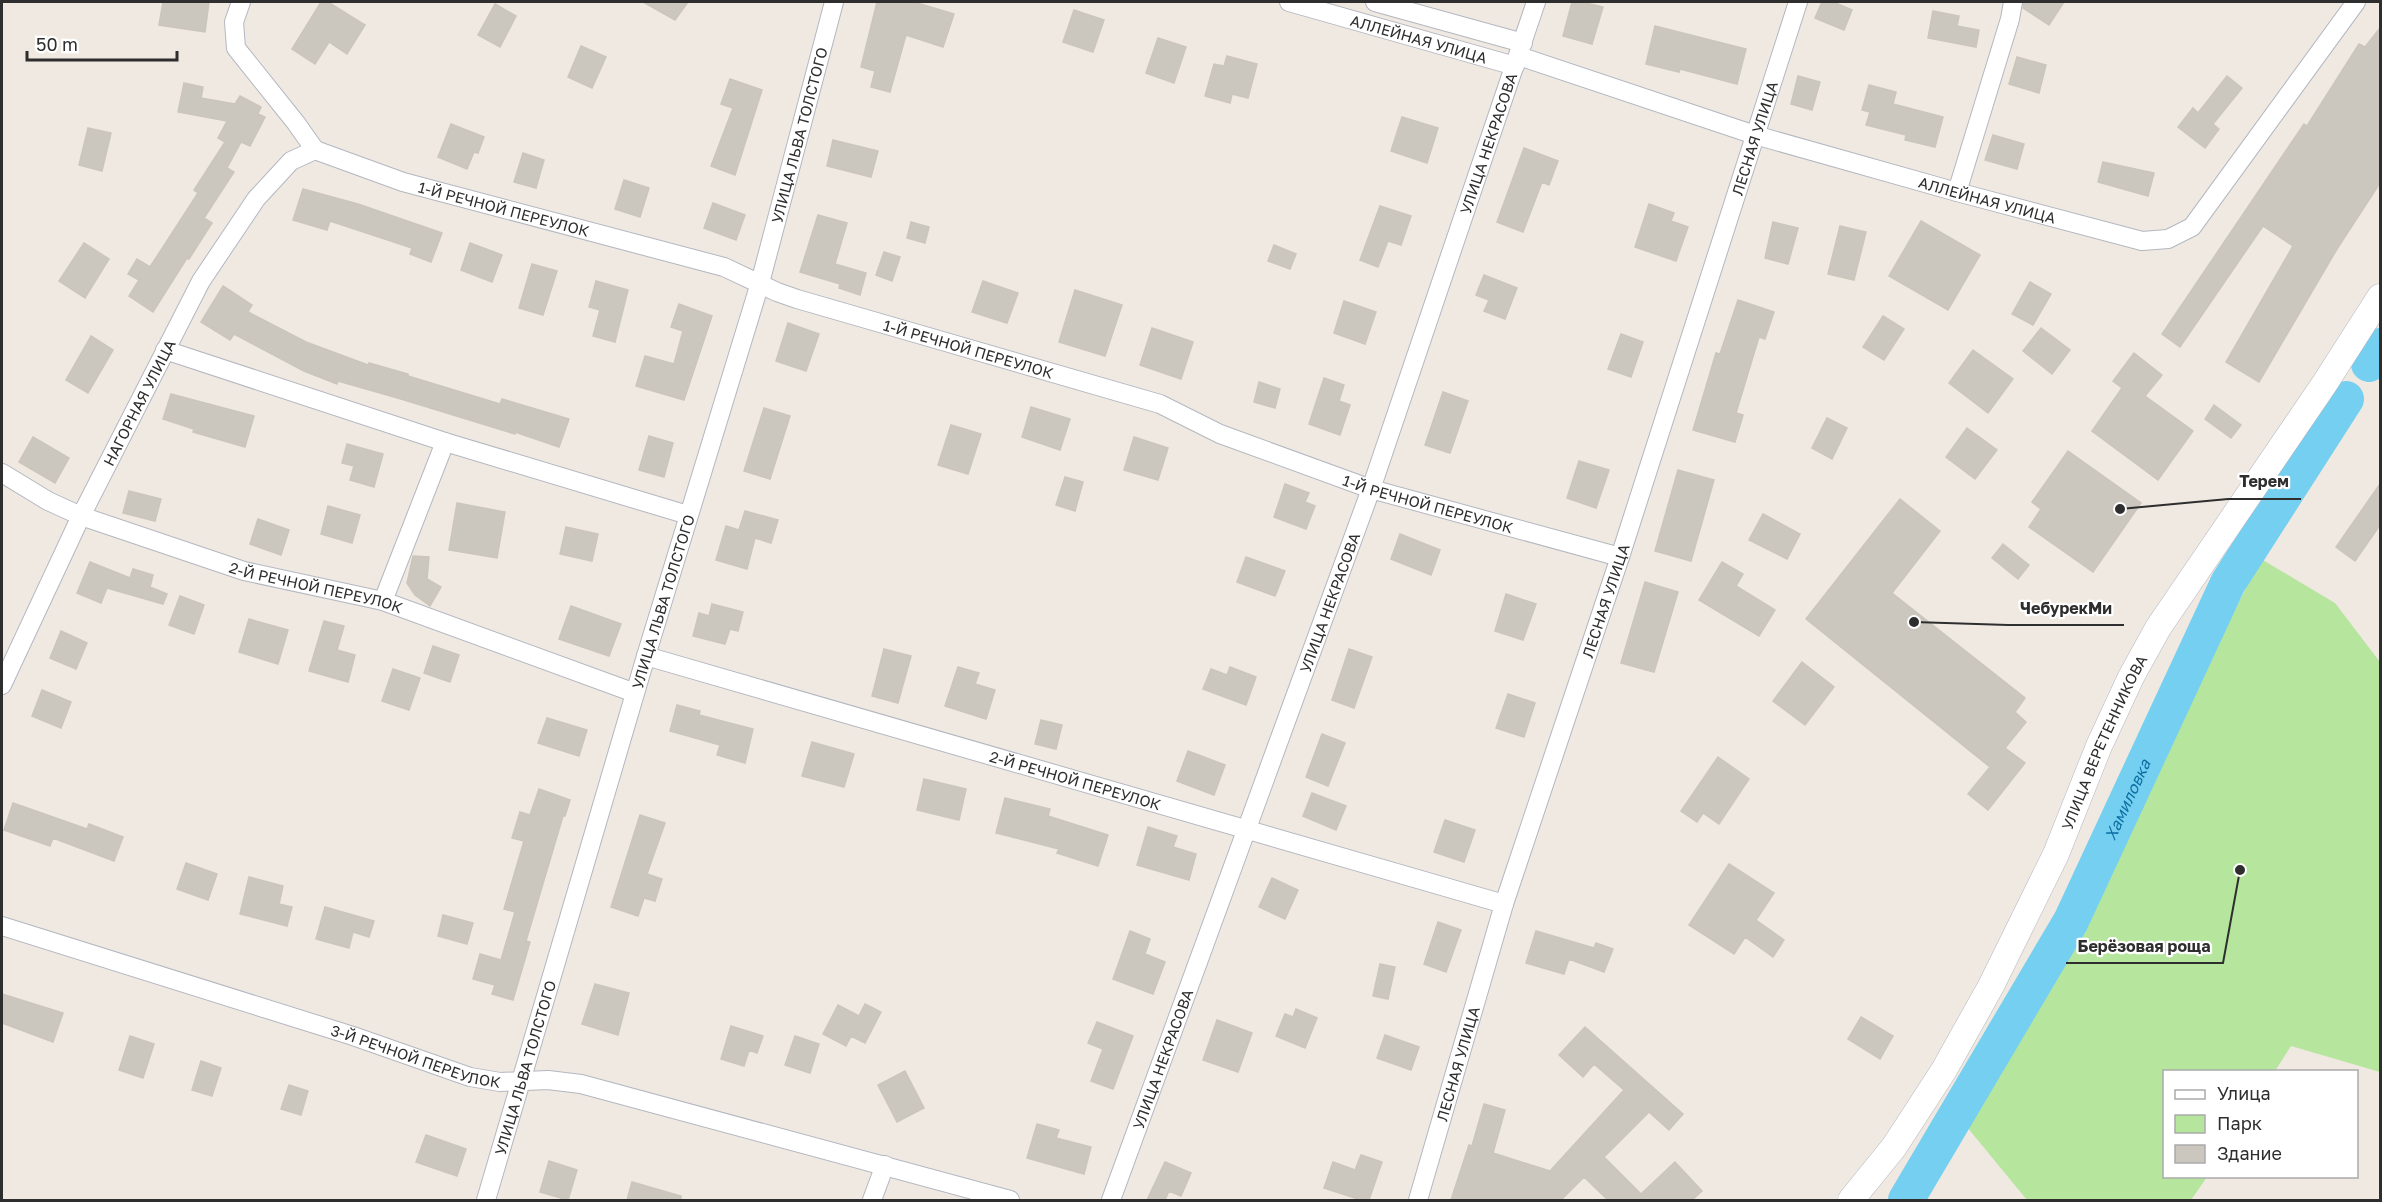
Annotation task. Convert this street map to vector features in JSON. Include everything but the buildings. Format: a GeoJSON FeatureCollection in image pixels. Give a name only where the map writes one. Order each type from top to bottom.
{"type":"FeatureCollection","features":[{"type":"Feature","properties":{"kind":"main road","name":"УЛИЦА ВЕРЕТЕННИКОВА"},"geometry":{"type":"LineString","coordinates":[[1851,1200],[1894,1147],[1944,1070],[1990,986],[2056,854],[2099,746],[2131,677],[2158,628],[2325,383],[2380,297]]}},
{"type":"Feature","properties":{"kind":"street"},"geometry":{"type":"LineString","coordinates":[[241,2],[234,22],[236,48],[297,123],[315,150]]}},
{"type":"Feature","properties":{"kind":"street","name":"УЛИЦА ЛЬВА ТОЛСТОГО"},"geometry":{"type":"LineString","coordinates":[[486,1200],[688,515],[760,283],[834,2]]}},
{"type":"Feature","properties":{"kind":"street","name":"АЛЛЕЙНАЯ УЛИЦА"},"geometry":{"type":"LineString","coordinates":[[1289,2],[1519,55]]}},
{"type":"Feature","properties":{"kind":"street","name":"АЛЛЕЙНАЯ УЛИЦА"},"geometry":{"type":"LineString","coordinates":[[1375,2],[1519,55],[1755,135],[2142,241],[2168,239],[2192,227],[2356,2]]}},
{"type":"Feature","properties":{"kind":"street","name":"УЛИЦА НЕКРАСОВА"},"geometry":{"type":"LineString","coordinates":[[1111,1200],[1248,831],[1371,489],[1536,2]]}},
{"type":"Feature","properties":{"kind":"street","name":"ЛЕСНАЯ УЛИЦА"},"geometry":{"type":"LineString","coordinates":[[1418,1200],[1504,904],[1620,557],[1798,2]]}},
{"type":"Feature","properties":{"kind":"street"},"geometry":{"type":"LineString","coordinates":[[1957,192],[2010,19],[2013,2]]}},
{"type":"Feature","properties":{"kind":"street","name":"1-Й РЕЧНОЙ ПЕРЕУЛОК"},"geometry":{"type":"LineString","coordinates":[[315,150],[403,182],[724,267],[797,299],[1160,404],[1220,434],[1371,489],[1620,557]]}},
{"type":"Feature","properties":{"kind":"street","name":"НАГОРНАЯ УЛИЦА"},"geometry":{"type":"LineString","coordinates":[[2,685],[81,516],[201,281],[256,198],[291,161],[315,150]]}},
{"type":"Feature","properties":{"kind":"street"},"geometry":{"type":"LineString","coordinates":[[165,350],[445,442],[688,515]]}},
{"type":"Feature","properties":{"kind":"street"},"geometry":{"type":"LineString","coordinates":[[383,601],[445,442]]}},
{"type":"Feature","properties":{"kind":"street","name":"2-Й РЕЧНОЙ ПЕРЕУЛОК"},"geometry":{"type":"LineString","coordinates":[[2,473],[48,501],[81,516],[243,571],[383,601],[635,693]]}},
{"type":"Feature","properties":{"kind":"street","name":"2-Й РЕЧНОЙ ПЕРЕУЛОК"},"geometry":{"type":"LineString","coordinates":[[646,656],[1504,904]]}},
{"type":"Feature","properties":{"kind":"street","name":"3-Й РЕЧНОЙ ПЕРЕУЛОК"},"geometry":{"type":"LineString","coordinates":[[2,926],[353,1036],[470,1077],[500,1082],[548,1080],[581,1084],[1010,1200]]}},
{"type":"Feature","properties":{"kind":"street"},"geometry":{"type":"LineString","coordinates":[[872,1200],[885,1165]]}},
{"type":"Feature","properties":{"kind":"green space"},"geometry":{"type":"Polygon","coordinates":[[[2261,559],[2335,603],[2380,662],[2380,1072],[2291,1046],[2276,1070],[2163,1070],[2163,1178],[2206,1178],[2191,1200],[2027,1200],[1962,1121],[2128,818],[2261,559]]]}},
{"type":"Feature","properties":{"kind":"waterway","name":"Хамиловка"},"geometry":{"type":"LineString","coordinates":[[2369,364],[2380,346]]}},
{"type":"Feature","properties":{"kind":"waterway","name":"Хамиловка"},"geometry":{"type":"LineString","coordinates":[[1906,1200],[2071,921],[2228,583],[2346,399]]}},
{"type":"Feature","properties":{"kind":"place","name":"Терем"},"geometry":{"type":"Point","coordinates":[2120,509]}},
{"type":"Feature","properties":{"kind":"place","name":"ЧебурекМи"},"geometry":{"type":"Point","coordinates":[1914,622]}},
{"type":"Feature","properties":{"kind":"place","name":"Берёзовая роща"},"geometry":{"type":"Point","coordinates":[2240,870]}}]}
